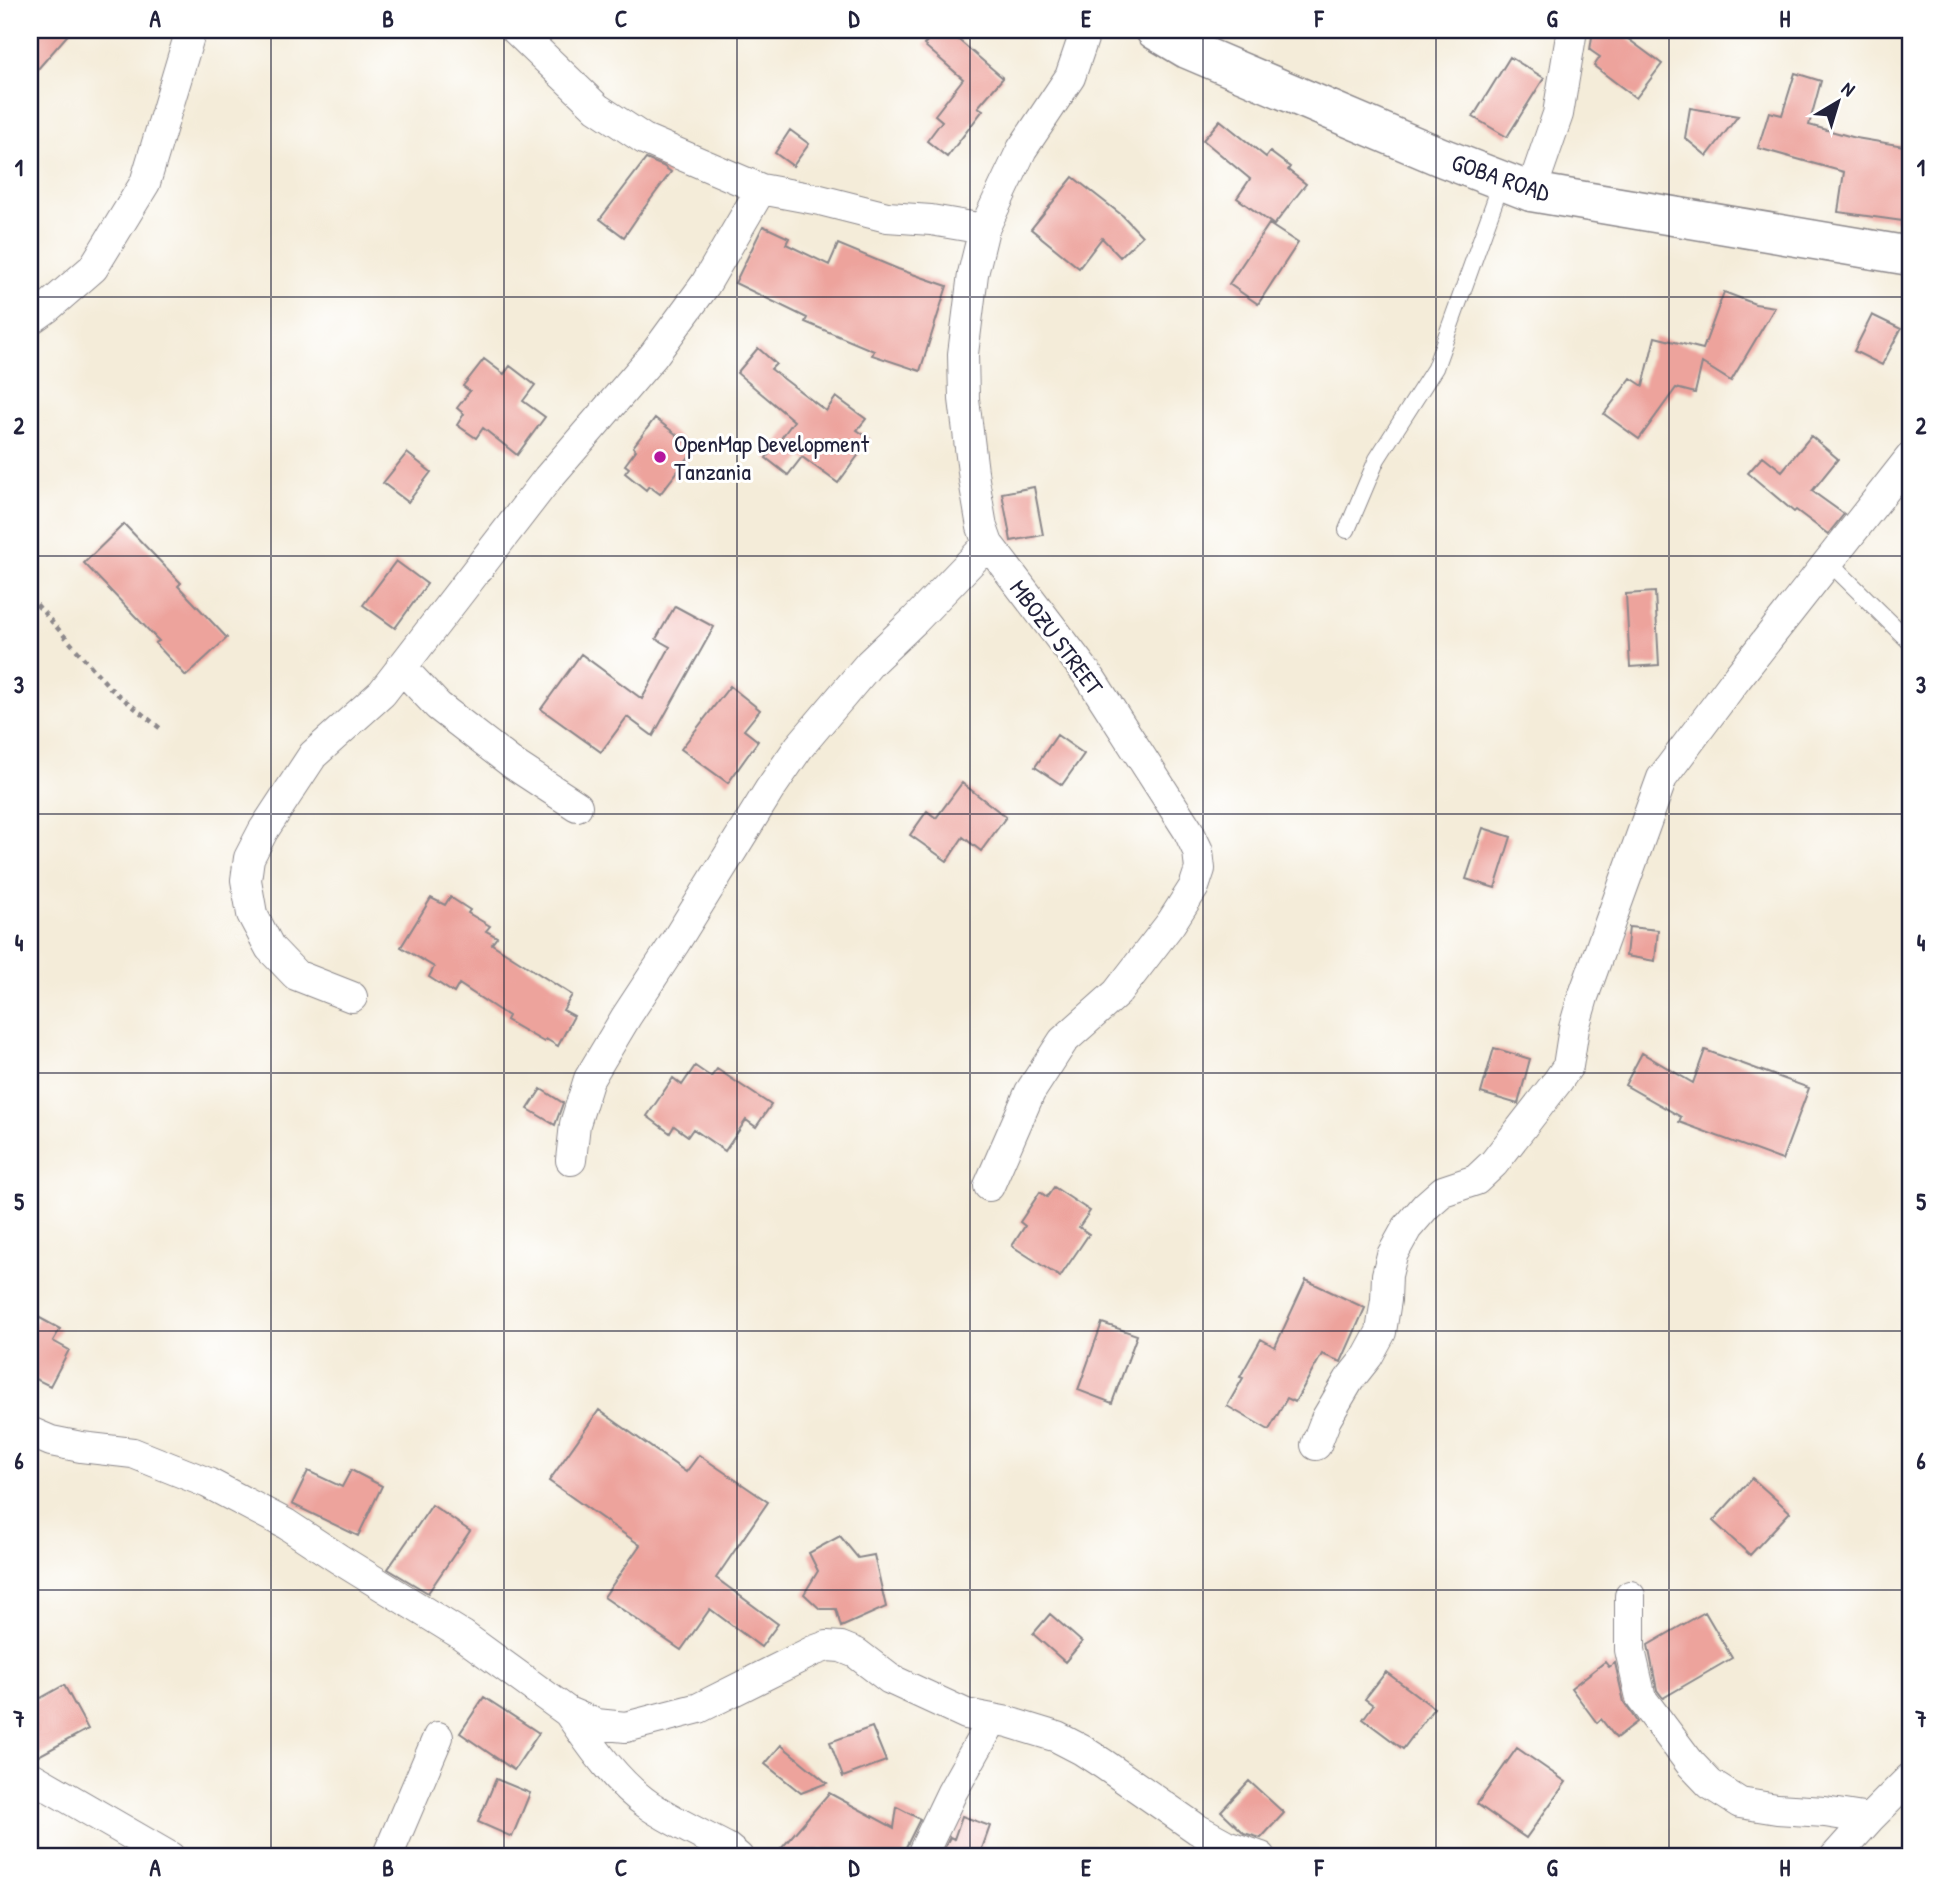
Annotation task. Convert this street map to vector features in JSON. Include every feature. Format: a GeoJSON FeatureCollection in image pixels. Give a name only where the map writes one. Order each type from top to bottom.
{"type":"FeatureCollection","features":[{"type":"Feature","properties":{"kind":"street"},"geometry":{"type":"LineString","coordinates":[[30,320],[93,268],[145,183],[191,30]]}},
{"type":"Feature","properties":{"kind":"street"},"geometry":{"type":"LineString","coordinates":[[516,30],[597,108],[643,139],[761,189],[887,217],[931,220],[984,229]]}},
{"type":"Feature","properties":{"kind":"street","name":"MBOZU STREET"},"geometry":{"type":"LineString","coordinates":[[989,1186],[1030,1092],[1063,1041],[1117,993],[1171,923],[1194,887],[1200,869],[1198,851],[1188,830],[1091,679],[988,544],[982,527],[974,480],[964,399],[963,354],[973,274],[984,229],[1022,149],[1070,77],[1086,30]]}},
{"type":"Feature","properties":{"kind":"street","name":"GOBA ROAD"},"geometry":{"type":"LineString","coordinates":[[1155,30],[1187,49],[1516,187],[1910,256]]}},
{"type":"Feature","properties":{"kind":"street"},"geometry":{"type":"LineString","coordinates":[[1516,187],[1558,114],[1572,30]]}},
{"type":"Feature","properties":{"kind":"street"},"geometry":{"type":"LineString","coordinates":[[352,997],[296,975],[270,948],[253,914],[246,880],[249,858],[262,831],[313,755],[382,693],[548,478],[653,356],[705,285],[761,189]]}},
{"type":"Feature","properties":{"kind":"street"},"geometry":{"type":"LineString","coordinates":[[1316,1445],[1326,1419],[1381,1332],[1387,1275],[1392,1255],[1407,1228],[1443,1191],[1476,1180],[1494,1163],[1568,1066],[1574,1028],[1583,997],[1662,778],[1910,457]]}},
{"type":"Feature","properties":{"kind":"street"},"geometry":{"type":"LineString","coordinates":[[571,1160],[575,1124],[589,1079],[770,789],[799,747],[870,663],[988,544]]}},
{"type":"Feature","properties":{"kind":"street"},"geometry":{"type":"LineString","coordinates":[[401,667],[438,706],[513,764],[577,806]]}},
{"type":"Feature","properties":{"kind":"street"},"geometry":{"type":"LineString","coordinates":[[30,1432],[51,1441],[133,1454],[208,1483],[286,1524],[462,1634],[568,1712],[596,1724],[626,1727],[699,1708],[813,1651],[827,1646],[841,1647],[856,1653],[890,1679],[967,1714],[1009,1722],[1057,1737],[1082,1750],[1197,1829],[1226,1845],[1261,1857]]}},
{"type":"Feature","properties":{"kind":"street"},"geometry":{"type":"LineString","coordinates":[[1630,1596],[1630,1650],[1641,1698],[1690,1763],[1710,1784],[1740,1803],[1869,1819]]}},
{"type":"Feature","properties":{"kind":"street"},"geometry":{"type":"LineString","coordinates":[[568,1712],[608,1767],[649,1805],[738,1857]]}},
{"type":"Feature","properties":{"kind":"street"},"geometry":{"type":"LineString","coordinates":[[921,1857],[952,1792],[993,1719]]}},
{"type":"Feature","properties":{"kind":"street"},"geometry":{"type":"LineString","coordinates":[[387,1857],[438,1737]]}},
{"type":"Feature","properties":{"kind":"street"},"geometry":{"type":"LineString","coordinates":[[30,1776],[170,1857]]}},
{"type":"Feature","properties":{"kind":"street"},"geometry":{"type":"LineString","coordinates":[[1835,1857],[1910,1778]]}},
{"type":"Feature","properties":{"kind":"lane"},"geometry":{"type":"LineString","coordinates":[[1347,530],[1377,459],[1435,368],[1516,187]]}},
{"type":"Feature","properties":{"kind":"lane"},"geometry":{"type":"LineString","coordinates":[[1829,562],[1910,642]]}},
{"type":"Feature","properties":{"kind":"path"},"geometry":{"type":"LineString","coordinates":[[30,597],[111,689],[161,729]]}},
{"type":"Feature","properties":{"kind":"building"},"geometry":{"type":"Polygon","coordinates":[[[30,30],[72,30],[30,78],[30,30]]]}},
{"type":"Feature","properties":{"kind":"building"},"geometry":{"type":"Polygon","coordinates":[[[936,30],[947,30],[1003,78],[978,107],[983,110],[947,157],[927,141],[942,121],[935,115],[963,79],[924,45],[936,30]]]}},
{"type":"Feature","properties":{"kind":"building"},"geometry":{"type":"Polygon","coordinates":[[[1593,30],[1616,30],[1662,64],[1636,98],[1594,66],[1600,57],[1590,50],[1593,30]]]}},
{"type":"Feature","properties":{"kind":"building"},"geometry":{"type":"Polygon","coordinates":[[[1510,57],[1544,78],[1507,137],[1473,117],[1510,57]]]}},
{"type":"Feature","properties":{"kind":"building"},"geometry":{"type":"Polygon","coordinates":[[[1795,73],[1821,81],[1809,125],[1856,138],[1910,147],[1910,222],[1838,212],[1844,172],[1758,148],[1769,112],[1782,115],[1795,73]]]}},
{"type":"Feature","properties":{"kind":"building"},"geometry":{"type":"Polygon","coordinates":[[[1690,108],[1738,116],[1707,156],[1685,138],[1690,108]]]}},
{"type":"Feature","properties":{"kind":"building"},"geometry":{"type":"Polygon","coordinates":[[[1220,120],[1266,157],[1270,152],[1306,184],[1274,225],[1237,198],[1250,179],[1203,140],[1220,120]]]}},
{"type":"Feature","properties":{"kind":"building"},"geometry":{"type":"Polygon","coordinates":[[[790,130],[809,144],[793,166],[775,153],[790,130]]]}},
{"type":"Feature","properties":{"kind":"building"},"geometry":{"type":"Polygon","coordinates":[[[646,159],[671,172],[624,237],[600,219],[646,159]]]}},
{"type":"Feature","properties":{"kind":"building"},"geometry":{"type":"Polygon","coordinates":[[[1073,177],[1123,216],[1142,236],[1120,257],[1102,238],[1079,268],[1031,229],[1073,177]]]}},
{"type":"Feature","properties":{"kind":"building"},"geometry":{"type":"Polygon","coordinates":[[[1269,224],[1298,243],[1258,304],[1229,284],[1269,224]]]}},
{"type":"Feature","properties":{"kind":"building"},"geometry":{"type":"Polygon","coordinates":[[[763,226],[789,238],[786,244],[829,265],[838,244],[947,286],[920,371],[872,355],[874,351],[805,322],[807,318],[735,283],[763,226]]]}},
{"type":"Feature","properties":{"kind":"building"},"geometry":{"type":"Polygon","coordinates":[[[1724,292],[1755,304],[1775,307],[1731,381],[1702,363],[1695,393],[1676,388],[1639,439],[1604,414],[1631,378],[1643,386],[1655,337],[1703,349],[1724,292]]]}},
{"type":"Feature","properties":{"kind":"building"},"geometry":{"type":"Polygon","coordinates":[[[1872,315],[1901,329],[1882,365],[1854,351],[1872,315]]]}},
{"type":"Feature","properties":{"kind":"building"},"geometry":{"type":"Polygon","coordinates":[[[758,348],[776,364],[771,369],[826,411],[836,397],[866,419],[857,430],[870,439],[838,483],[802,457],[788,475],[766,458],[794,421],[737,373],[758,348]]]}},
{"type":"Feature","properties":{"kind":"building"},"geometry":{"type":"Polygon","coordinates":[[[484,359],[504,374],[510,366],[535,385],[523,401],[545,417],[517,455],[483,428],[476,438],[457,425],[464,414],[457,408],[470,391],[463,386],[484,359]]]}},
{"type":"Feature","properties":{"kind":"building","name":"OpenMap Development Tanzania"},"geometry":{"type":"Polygon","coordinates":[[[655,418],[695,449],[660,494],[649,486],[646,490],[625,473],[629,468],[625,465],[636,450],[633,447],[655,418]]]}},
{"type":"Feature","properties":{"kind":"building"},"geometry":{"type":"Polygon","coordinates":[[[1811,436],[1838,459],[1812,491],[1844,514],[1828,534],[1796,510],[1794,512],[1748,473],[1763,456],[1782,471],[1811,436]]]}},
{"type":"Feature","properties":{"kind":"building"},"geometry":{"type":"Polygon","coordinates":[[[407,453],[431,472],[408,502],[383,483],[407,453]]]}},
{"type":"Feature","properties":{"kind":"building"},"geometry":{"type":"Polygon","coordinates":[[[1034,487],[1043,535],[1011,541],[1002,493],[1034,487]]]}},
{"type":"Feature","properties":{"kind":"building"},"geometry":{"type":"Polygon","coordinates":[[[124,524],[181,583],[178,586],[227,638],[186,676],[155,643],[159,641],[84,563],[124,524]]]}},
{"type":"Feature","properties":{"kind":"building"},"geometry":{"type":"Polygon","coordinates":[[[396,561],[427,584],[395,628],[363,605],[396,561]]]}},
{"type":"Feature","properties":{"kind":"building"},"geometry":{"type":"Polygon","coordinates":[[[1655,592],[1659,665],[1630,667],[1626,594],[1655,592]]]}},
{"type":"Feature","properties":{"kind":"building"},"geometry":{"type":"Polygon","coordinates":[[[675,606],[714,627],[653,736],[627,717],[601,752],[541,709],[581,654],[642,699],[670,647],[656,639],[675,606]]]}},
{"type":"Feature","properties":{"kind":"building"},"geometry":{"type":"Polygon","coordinates":[[[730,686],[760,710],[744,730],[758,741],[728,783],[681,749],[730,686]]]}},
{"type":"Feature","properties":{"kind":"building"},"geometry":{"type":"Polygon","coordinates":[[[1057,735],[1084,754],[1062,785],[1035,767],[1057,735]]]}},
{"type":"Feature","properties":{"kind":"building"},"geometry":{"type":"Polygon","coordinates":[[[962,783],[1006,817],[981,851],[963,837],[947,861],[910,835],[927,811],[936,818],[962,783]]]}},
{"type":"Feature","properties":{"kind":"building"},"geometry":{"type":"Polygon","coordinates":[[[1483,828],[1511,837],[1495,888],[1466,879],[1483,828]]]}},
{"type":"Feature","properties":{"kind":"building"},"geometry":{"type":"Polygon","coordinates":[[[450,897],[470,910],[468,913],[490,926],[486,931],[497,937],[492,944],[572,995],[563,1010],[574,1016],[558,1046],[546,1039],[544,1042],[506,1020],[508,1016],[459,984],[454,993],[429,977],[434,967],[401,947],[431,898],[445,905],[450,897]]]}},
{"type":"Feature","properties":{"kind":"building"},"geometry":{"type":"Polygon","coordinates":[[[1629,927],[1658,930],[1655,961],[1626,956],[1629,927]]]}},
{"type":"Feature","properties":{"kind":"building"},"geometry":{"type":"Polygon","coordinates":[[[1494,1048],[1530,1059],[1518,1104],[1481,1093],[1494,1048]]]}},
{"type":"Feature","properties":{"kind":"building"},"geometry":{"type":"Polygon","coordinates":[[[1705,1050],[1809,1088],[1782,1160],[1679,1122],[1681,1117],[1625,1085],[1642,1053],[1693,1083],[1705,1050]]]}},
{"type":"Feature","properties":{"kind":"building"},"geometry":{"type":"Polygon","coordinates":[[[695,1066],[711,1077],[717,1069],[771,1105],[756,1127],[746,1120],[725,1151],[693,1129],[688,1136],[674,1126],[670,1133],[647,1116],[673,1078],[682,1085],[695,1066]]]}},
{"type":"Feature","properties":{"kind":"building"},"geometry":{"type":"Polygon","coordinates":[[[541,1089],[563,1103],[555,1125],[528,1109],[541,1089]]]}},
{"type":"Feature","properties":{"kind":"building"},"geometry":{"type":"Polygon","coordinates":[[[1054,1187],[1090,1211],[1079,1227],[1089,1234],[1060,1277],[1012,1246],[1025,1226],[1020,1222],[1040,1192],[1047,1197],[1054,1187]]]}},
{"type":"Feature","properties":{"kind":"building"},"geometry":{"type":"Polygon","coordinates":[[[1306,1280],[1365,1308],[1341,1362],[1322,1354],[1295,1402],[1287,1398],[1269,1430],[1227,1406],[1261,1339],[1275,1347],[1306,1280]]]}},
{"type":"Feature","properties":{"kind":"building"},"geometry":{"type":"Polygon","coordinates":[[[38,1317],[60,1329],[53,1341],[69,1350],[50,1386],[34,1378],[30,1385],[30,1329],[32,1330],[38,1317]]]}},
{"type":"Feature","properties":{"kind":"building"},"geometry":{"type":"Polygon","coordinates":[[[1102,1323],[1137,1335],[1112,1403],[1078,1390],[1102,1323]]]}},
{"type":"Feature","properties":{"kind":"building"},"geometry":{"type":"Polygon","coordinates":[[[599,1410],[686,1472],[699,1455],[768,1502],[716,1578],[778,1624],[761,1647],[710,1609],[681,1650],[604,1597],[640,1545],[549,1481],[599,1410]]]}},
{"type":"Feature","properties":{"kind":"building"},"geometry":{"type":"Polygon","coordinates":[[[351,1470],[382,1486],[358,1536],[292,1504],[308,1471],[342,1487],[351,1470]]]}},
{"type":"Feature","properties":{"kind":"building"},"geometry":{"type":"Polygon","coordinates":[[[1752,1478],[1790,1512],[1750,1555],[1713,1521],[1752,1478]]]}},
{"type":"Feature","properties":{"kind":"building"},"geometry":{"type":"Polygon","coordinates":[[[432,1505],[470,1531],[428,1593],[388,1569],[432,1505]]]}},
{"type":"Feature","properties":{"kind":"building"},"geometry":{"type":"Polygon","coordinates":[[[840,1536],[858,1558],[874,1555],[886,1607],[841,1627],[836,1609],[820,1609],[804,1594],[818,1571],[809,1553],[840,1536]]]}},
{"type":"Feature","properties":{"kind":"building"},"geometry":{"type":"Polygon","coordinates":[[[1705,1612],[1732,1658],[1663,1698],[1657,1690],[1648,1645],[1705,1612]]]}},
{"type":"Feature","properties":{"kind":"building"},"geometry":{"type":"Polygon","coordinates":[[[1050,1614],[1082,1642],[1065,1662],[1033,1634],[1050,1614]]]}},
{"type":"Feature","properties":{"kind":"building"},"geometry":{"type":"Polygon","coordinates":[[[1605,1662],[1609,1667],[1615,1663],[1624,1702],[1637,1722],[1616,1738],[1601,1719],[1597,1723],[1571,1688],[1605,1662]]]}},
{"type":"Feature","properties":{"kind":"building"},"geometry":{"type":"Polygon","coordinates":[[[1386,1672],[1434,1708],[1403,1749],[1363,1719],[1373,1705],[1365,1699],[1386,1672]]]}},
{"type":"Feature","properties":{"kind":"building"},"geometry":{"type":"Polygon","coordinates":[[[64,1685],[88,1729],[30,1759],[30,1704],[64,1685]]]}},
{"type":"Feature","properties":{"kind":"building"},"geometry":{"type":"Polygon","coordinates":[[[484,1697],[539,1733],[514,1770],[460,1733],[484,1697]]]}},
{"type":"Feature","properties":{"kind":"building"},"geometry":{"type":"Polygon","coordinates":[[[872,1727],[886,1761],[843,1777],[830,1742],[872,1727]]]}},
{"type":"Feature","properties":{"kind":"building"},"geometry":{"type":"Polygon","coordinates":[[[781,1745],[827,1783],[801,1793],[765,1764],[781,1745]]]}},
{"type":"Feature","properties":{"kind":"building"},"geometry":{"type":"Polygon","coordinates":[[[1517,1748],[1566,1782],[1526,1838],[1477,1804],[1517,1748]]]}},
{"type":"Feature","properties":{"kind":"building"},"geometry":{"type":"Polygon","coordinates":[[[496,1779],[530,1793],[512,1837],[478,1822],[496,1779]]]}},
{"type":"Feature","properties":{"kind":"building"},"geometry":{"type":"Polygon","coordinates":[[[1249,1781],[1284,1813],[1261,1838],[1244,1833],[1221,1811],[1249,1781]]]}},
{"type":"Feature","properties":{"kind":"building"},"geometry":{"type":"Polygon","coordinates":[[[829,1793],[894,1828],[897,1807],[920,1819],[905,1849],[904,1857],[837,1857],[821,1849],[814,1857],[774,1857],[829,1793]]]}},
{"type":"Feature","properties":{"kind":"building"},"geometry":{"type":"Polygon","coordinates":[[[962,1816],[990,1826],[980,1854],[985,1857],[940,1857],[950,1837],[954,1839],[962,1816]]]}},
{"type":"Feature","properties":{"kind":"place","name":"OpenMap Development Tanzania"},"geometry":{"type":"Point","coordinates":[660,457]}}]}
